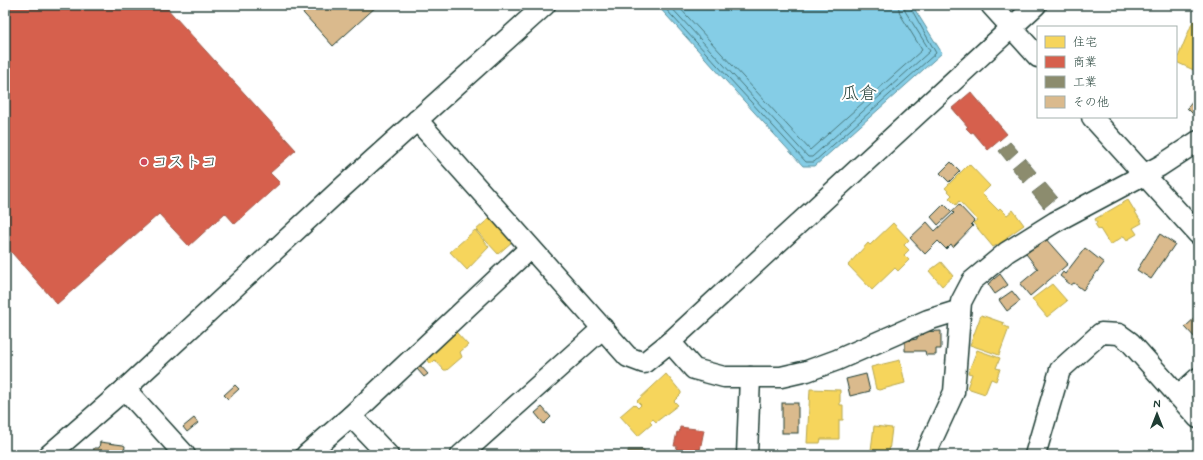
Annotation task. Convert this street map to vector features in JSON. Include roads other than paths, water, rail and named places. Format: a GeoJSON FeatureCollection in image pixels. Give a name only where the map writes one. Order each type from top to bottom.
{"type":"FeatureCollection","features":[{"type":"Feature","properties":{"kind":"street"},"geometry":{"type":"LineString","coordinates":[[49,455],[125,389],[344,186],[545,5]]}},
{"type":"Feature","properties":{"kind":"street"},"geometry":{"type":"LineString","coordinates":[[991,5],[1037,56]]}},
{"type":"Feature","properties":{"kind":"street"},"geometry":{"type":"LineString","coordinates":[[418,120],[628,357],[644,363],[670,342],[1036,5]]}},
{"type":"Feature","properties":{"kind":"street"},"geometry":{"type":"LineString","coordinates":[[1093,118],[1198,234]]}},
{"type":"Feature","properties":{"kind":"street"},"geometry":{"type":"LineString","coordinates":[[925,455],[954,392],[961,302],[972,281],[1007,252],[1055,222],[1183,153],[1198,141]]}},
{"type":"Feature","properties":{"kind":"street"},"geometry":{"type":"LineString","coordinates":[[306,455],[351,416],[530,248]]}},
{"type":"Feature","properties":{"kind":"street"},"geometry":{"type":"LineString","coordinates":[[670,342],[694,369],[724,377],[781,377],[807,371],[838,360],[928,320],[960,310]]}},
{"type":"Feature","properties":{"kind":"street"},"geometry":{"type":"LineString","coordinates":[[461,455],[603,328]]}},
{"type":"Feature","properties":{"kind":"street"},"geometry":{"type":"LineString","coordinates":[[1035,455],[1060,370],[1101,333],[1119,334],[1130,342],[1198,418]]}},
{"type":"Feature","properties":{"kind":"street"},"geometry":{"type":"LineString","coordinates":[[747,455],[750,377]]}},
{"type":"Feature","properties":{"kind":"street"},"geometry":{"type":"LineString","coordinates":[[1178,396],[1198,378]]}},
{"type":"Feature","properties":{"kind":"street"},"geometry":{"type":"LineString","coordinates":[[125,389],[185,455]]}},
{"type":"Feature","properties":{"kind":"street"},"geometry":{"type":"LineString","coordinates":[[351,416],[388,455]]}},
{"type":"Feature","properties":{"kind":"water"},"geometry":{"type":"Polygon","coordinates":[[[657,5],[912,5],[942,53],[815,166],[803,166],[657,5]]]}},
{"type":"Feature","properties":{"kind":"place","name":"コストコ"},"geometry":{"type":"Point","coordinates":[144,162]}},
{"type":"Feature","properties":{"kind":"district","name":"瓜倉"},"geometry":{"type":"Point","coordinates":[859,94]}}]}
